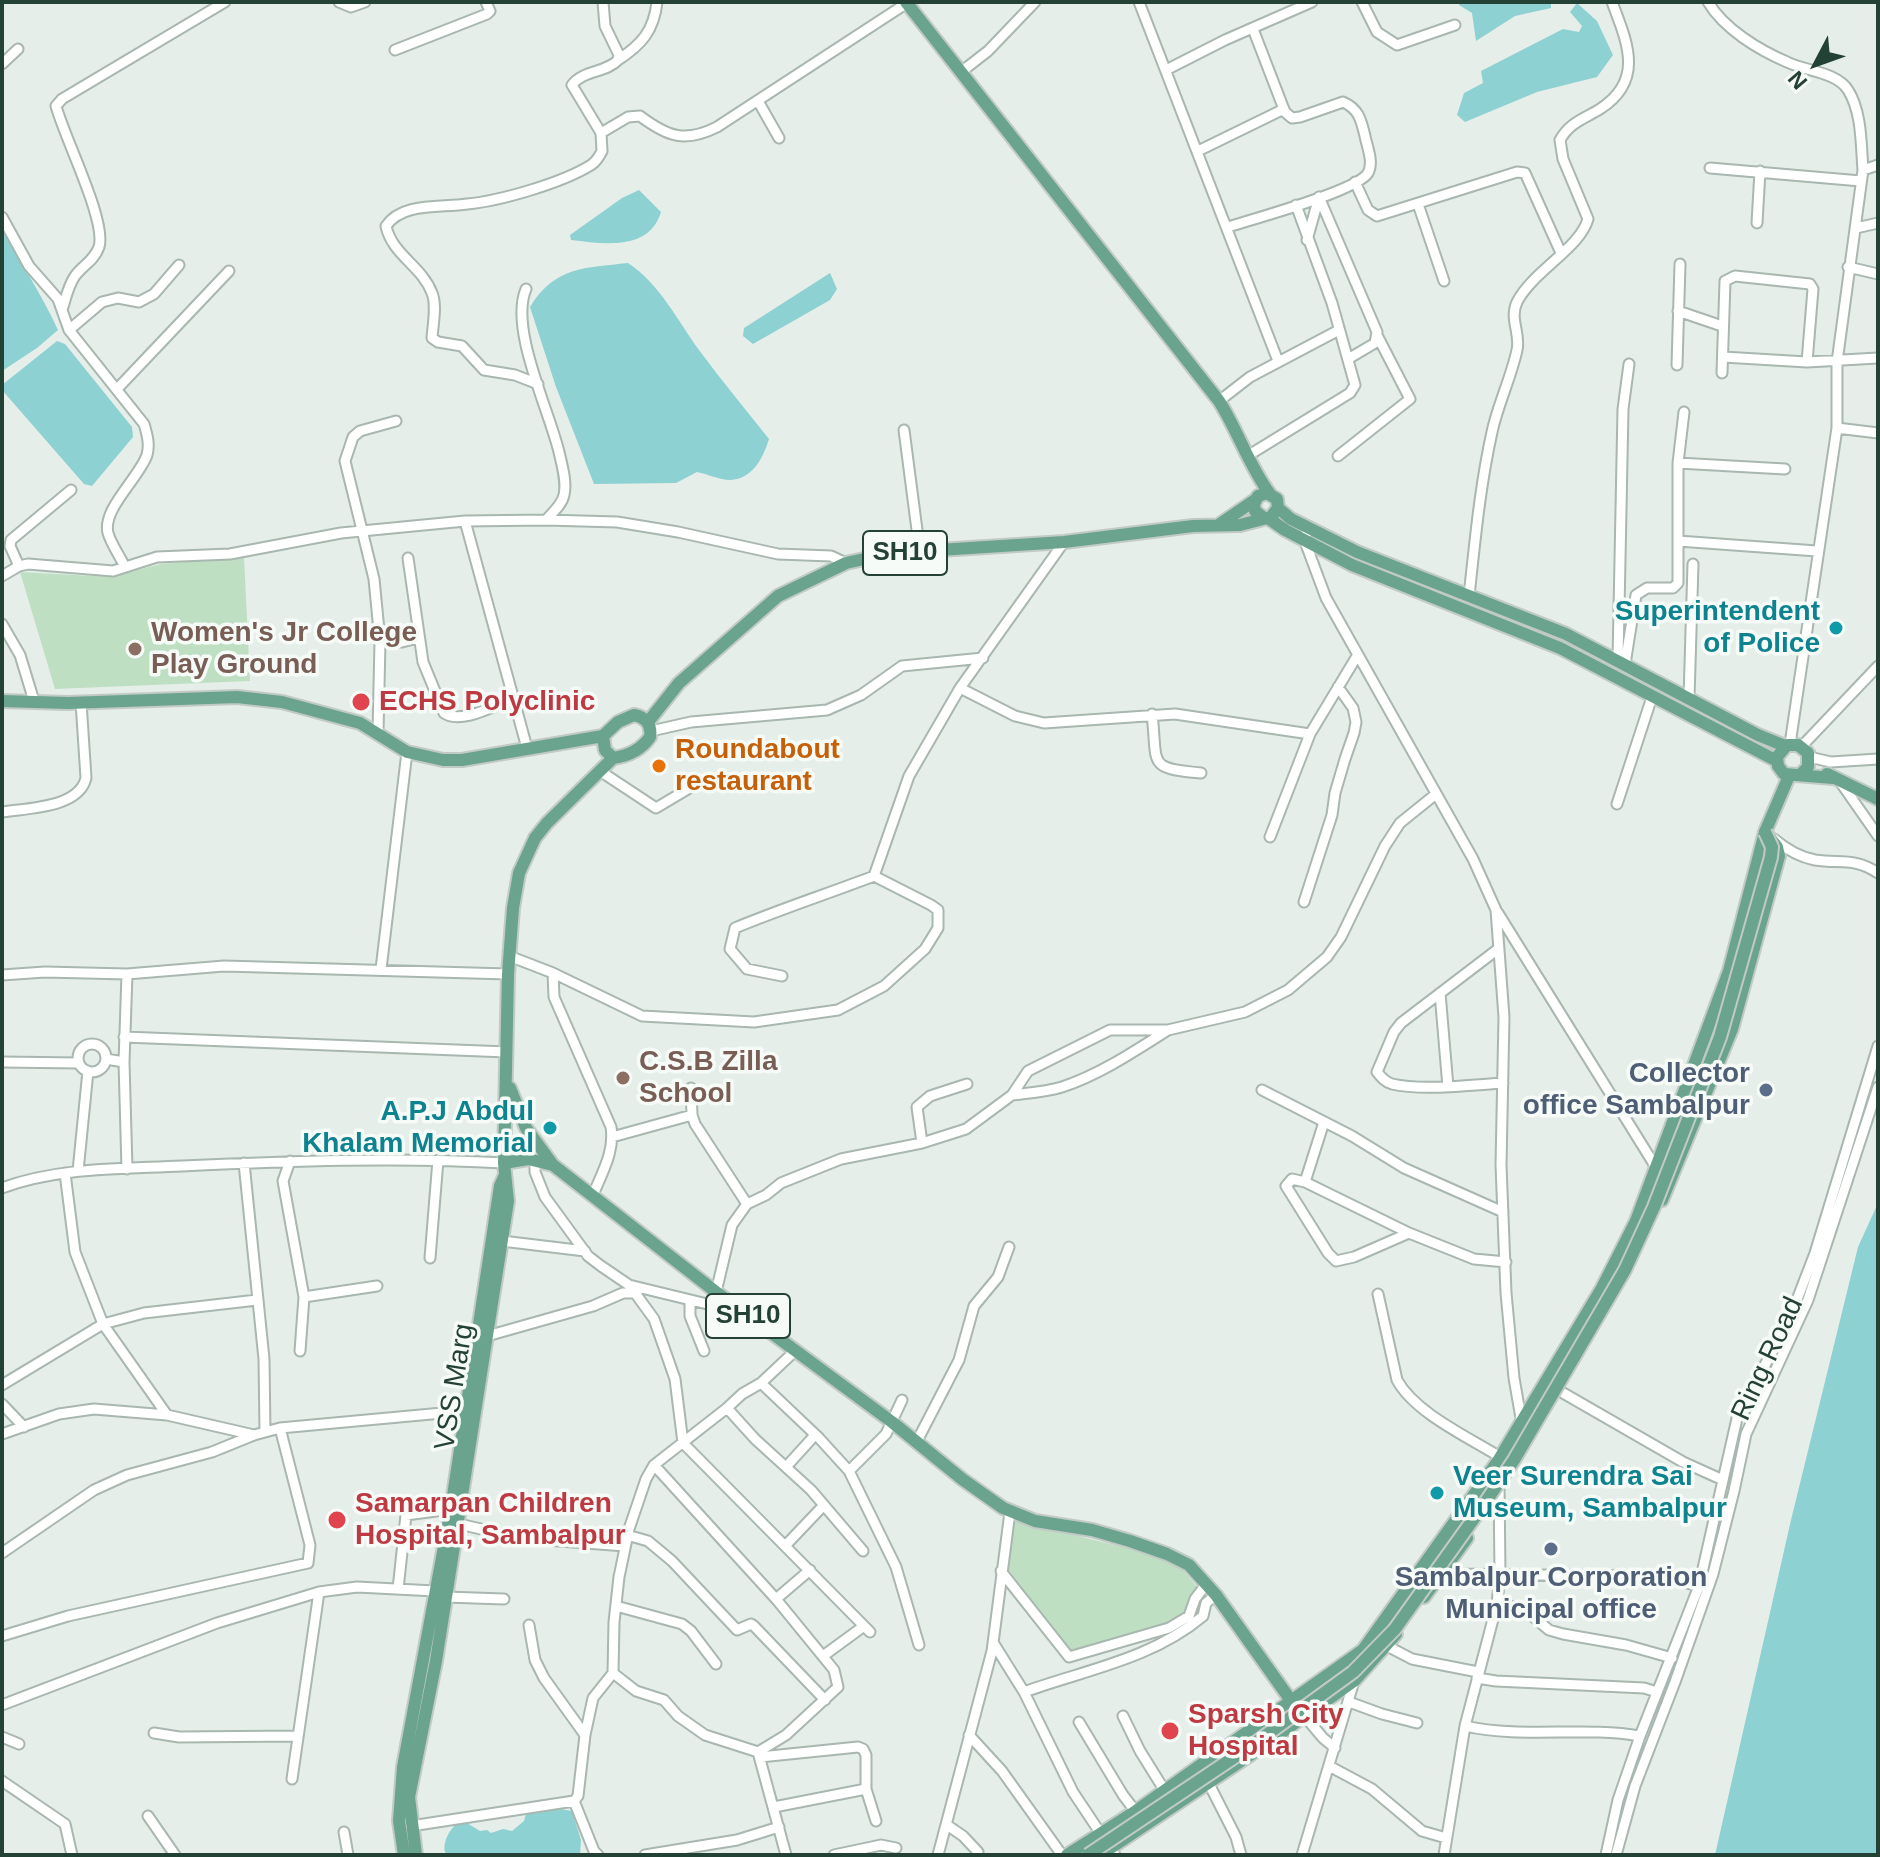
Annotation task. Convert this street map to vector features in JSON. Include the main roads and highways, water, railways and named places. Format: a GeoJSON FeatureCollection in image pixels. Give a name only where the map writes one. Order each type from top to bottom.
{"type":"FeatureCollection","features":[{"type":"Feature","properties":{"kind":"main road"},"geometry":{"type":"LineString","coordinates":[[906,3],[1219,401],[1257,475],[1261,497],[1255,511],[1285,530],[1306,533],[1566,634],[1758,735],[1799,751],[1836,779],[1878,799]]}},
{"type":"Feature","properties":{"kind":"main road"},"geometry":{"type":"LineString","coordinates":[[1261,497],[1277,499],[1275,514],[1266,518]]}},
{"type":"Feature","properties":{"kind":"main road","name":"SH10"},"geometry":{"type":"LineString","coordinates":[[1220,524],[1261,497]]}},
{"type":"Feature","properties":{"kind":"main road"},"geometry":{"type":"LineString","coordinates":[[1278,508],[1306,533],[1352,565],[1560,648],[1777,761]]}},
{"type":"Feature","properties":{"kind":"main road","name":"SH10"},"geometry":{"type":"LineString","coordinates":[[1266,518],[1240,525],[1220,524],[1064,542],[892,553],[846,563],[778,596],[679,683],[649,726],[650,737],[644,746],[613,758],[547,823],[524,858],[513,908],[509,956],[504,1169],[528,1159],[553,1165],[716,1292],[1007,1510],[1035,1521],[1107,1534],[1167,1554],[1189,1565],[1207,1583],[1292,1702]]}},
{"type":"Feature","properties":{"kind":"main road"},"geometry":{"type":"LineString","coordinates":[[2,701],[237,697],[282,702],[360,723],[407,752],[443,760],[462,760],[603,736],[626,717],[634,715],[643,717],[649,726]]}},
{"type":"Feature","properties":{"kind":"main road"},"geometry":{"type":"LineString","coordinates":[[603,736],[605,750],[613,758]]}},
{"type":"Feature","properties":{"kind":"main road"},"geometry":{"type":"LineString","coordinates":[[1799,751],[1778,752],[1780,770],[1794,775],[1836,779]]}},
{"type":"Feature","properties":{"kind":"main road"},"geometry":{"type":"LineString","coordinates":[[1065,1855],[1136,1811],[1363,1650],[1499,1459],[1602,1288],[1636,1221],[1729,971],[1765,832],[1794,775],[1808,767],[1799,751]]}},
{"type":"Feature","properties":{"kind":"main road"},"geometry":{"type":"LineString","coordinates":[[1109,1853],[1355,1680],[1387,1646],[1444,1572],[1499,1491],[1624,1283],[1669,1185],[1732,1029],[1779,856],[1777,847],[1765,832]]}},
{"type":"Feature","properties":{"kind":"main road"},"geometry":{"type":"LineString","coordinates":[[1088,1855],[1251,1746],[1353,1672],[1395,1629],[1514,1460],[1625,1270],[1688,1124],[1720,1037],[1756,916],[1771,857],[1772,847],[1765,832]]}},
{"type":"Feature","properties":{"kind":"main road"},"geometry":{"type":"LineString","coordinates":[[507,1081],[526,1128],[553,1165]]}},
{"type":"Feature","properties":{"kind":"main road"},"geometry":{"type":"LineString","coordinates":[[404,1855],[399,1821],[441,1589],[464,1411],[504,1169]]}},
{"type":"Feature","properties":{"kind":"main road","name":"VSS Marg"},"geometry":{"type":"LineString","coordinates":[[441,1589],[459,1524],[508,1201],[504,1169]]}},
{"type":"Feature","properties":{"kind":"main road"},"geometry":{"type":"LineString","coordinates":[[404,1796],[416,1855]]}},
{"type":"Feature","properties":{"kind":"water"},"geometry":{"type":"Polygon","coordinates":[[[1460,2],[1551,2],[1551,8],[1515,16],[1476,41],[1472,13],[1459,5],[1460,2]]]}},
{"type":"Feature","properties":{"kind":"water"},"geometry":{"type":"Polygon","coordinates":[[[1577,3],[1597,21],[1613,55],[1597,77],[1537,92],[1465,122],[1457,115],[1464,93],[1483,83],[1481,71],[1563,29],[1579,32],[1582,26],[1570,12],[1577,3]]]}},
{"type":"Feature","properties":{"kind":"water"},"geometry":{"type":"Polygon","coordinates":[[[639,190],[661,212],[647,233],[624,242],[571,240],[570,235],[622,198],[639,190]]]}},
{"type":"Feature","properties":{"kind":"water"},"geometry":{"type":"Polygon","coordinates":[[[2,230],[58,330],[2,371],[2,230]]]}},
{"type":"Feature","properties":{"kind":"water"},"geometry":{"type":"Polygon","coordinates":[[[628,263],[659,292],[699,350],[769,439],[760,460],[745,476],[726,480],[697,472],[676,483],[594,484],[556,387],[530,307],[561,276],[585,268],[628,263]]]}},
{"type":"Feature","properties":{"kind":"water"},"geometry":{"type":"Polygon","coordinates":[[[830,273],[837,289],[830,300],[753,344],[743,336],[744,328],[830,273]]]}},
{"type":"Feature","properties":{"kind":"water"},"geometry":{"type":"Polygon","coordinates":[[[57,341],[65,344],[132,427],[133,437],[92,486],[84,484],[2,390],[2,385],[57,341]]]}},
{"type":"Feature","properties":{"kind":"water"},"geometry":{"type":"Polygon","coordinates":[[[1878,1203],[1878,1855],[1715,1855],[1791,1520],[1858,1247],[1878,1203]]]}},
{"type":"Feature","properties":{"kind":"water"},"geometry":{"type":"Polygon","coordinates":[[[544,1806],[572,1811],[581,1840],[580,1855],[447,1855],[445,1852],[449,1834],[462,1820],[480,1831],[512,1831],[524,1821],[526,1814],[522,1808],[544,1806]]]}},
{"type":"Feature","properties":{"kind":"place","name":"Superintendent of Police"},"geometry":{"type":"Point","coordinates":[1836,628]}},
{"type":"Feature","properties":{"kind":"place","name":"Women's Jr College Play Ground"},"geometry":{"type":"Point","coordinates":[135,649]}},
{"type":"Feature","properties":{"kind":"place","name":"ECHS Polyclinic"},"geometry":{"type":"Point","coordinates":[361,702]}},
{"type":"Feature","properties":{"kind":"place","name":"Roundabout restaurant"},"geometry":{"type":"Point","coordinates":[659,766]}},
{"type":"Feature","properties":{"kind":"place","name":"C.S.B Zilla School"},"geometry":{"type":"Point","coordinates":[623,1078]}},
{"type":"Feature","properties":{"kind":"place","name":"Collector office Sambalpur"},"geometry":{"type":"Point","coordinates":[1766,1090]}},
{"type":"Feature","properties":{"kind":"place","name":"A.P.J Abdul Khalam Memorial"},"geometry":{"type":"Point","coordinates":[550,1128]}},
{"type":"Feature","properties":{"kind":"place","name":"Veer Surendra Sai Museum, Sambalpur"},"geometry":{"type":"Point","coordinates":[1437,1493]}},
{"type":"Feature","properties":{"kind":"place","name":"Samarpan Children Hospital, Sambalpur"},"geometry":{"type":"Point","coordinates":[337,1520]}},
{"type":"Feature","properties":{"kind":"place","name":"Sambalpur Corporation Municipal office"},"geometry":{"type":"Point","coordinates":[1551,1549]}},
{"type":"Feature","properties":{"kind":"place","name":"Sparsh City Hospital"},"geometry":{"type":"Point","coordinates":[1170,1731]}}]}
